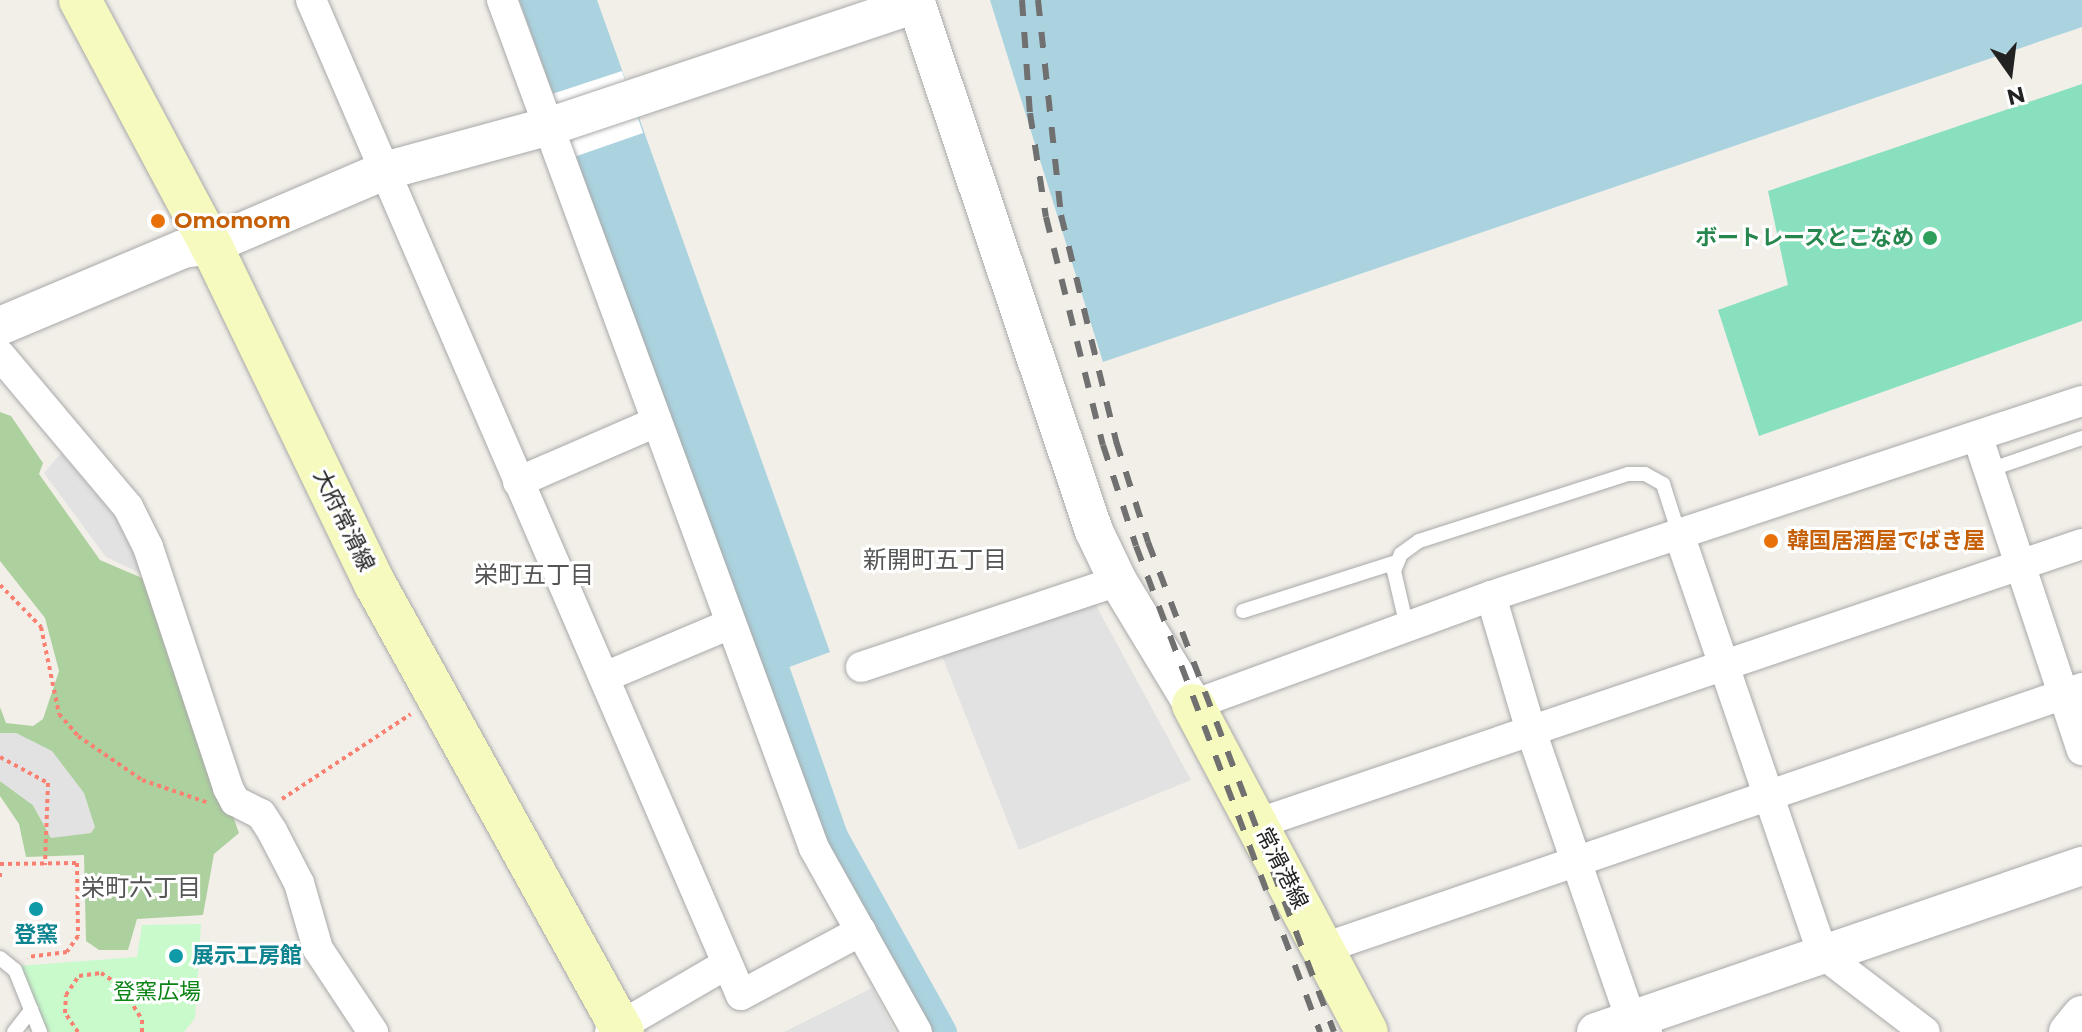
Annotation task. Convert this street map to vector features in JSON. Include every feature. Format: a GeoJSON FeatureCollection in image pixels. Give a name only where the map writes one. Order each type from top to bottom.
{"type":"FeatureCollection","features":[{"type":"Feature","properties":{"kind":"main road","name":"大府常滑線"},"geometry":{"type":"LineString","coordinates":[[80,0],[211,245],[375,584],[440,696],[618,1030]]}},
{"type":"Feature","properties":{"kind":"main road","name":"常滑港線"},"geometry":{"type":"LineString","coordinates":[[1193,705],[1259,823],[1367,1032]]}},
{"type":"Feature","properties":{"kind":"street"},"geometry":{"type":"LineString","coordinates":[[311,0],[518,482],[607,676],[741,995],[861,931]]}},
{"type":"Feature","properties":{"kind":"street"},"geometry":{"type":"LineString","coordinates":[[502,0],[553,125],[656,422],[814,848],[917,1032]]}},
{"type":"Feature","properties":{"kind":"street"},"geometry":{"type":"LineString","coordinates":[[0,326],[183,249],[211,245],[384,171],[553,125],[916,2],[1094,531],[1118,581],[1193,705],[1491,596],[1680,537],[2082,401]]}},
{"type":"Feature","properties":{"kind":"street"},"geometry":{"type":"LineString","coordinates":[[0,355],[128,507],[148,547],[228,788],[235,801],[261,814],[299,883],[318,949],[373,1032]]}},
{"type":"Feature","properties":{"kind":"street"},"geometry":{"type":"LineString","coordinates":[[518,482],[656,422]]}},
{"type":"Feature","properties":{"kind":"street"},"geometry":{"type":"LineString","coordinates":[[1978,438],[2020,565],[2073,691],[2082,750]]}},
{"type":"Feature","properties":{"kind":"street"},"geometry":{"type":"LineString","coordinates":[[1680,537],[1823,954],[1925,1032]]}},
{"type":"Feature","properties":{"kind":"street"},"geometry":{"type":"LineString","coordinates":[[1259,823],[1530,728],[2082,544]]}},
{"type":"Feature","properties":{"kind":"street"},"geometry":{"type":"LineString","coordinates":[[861,667],[1118,581]]}},
{"type":"Feature","properties":{"kind":"street"},"geometry":{"type":"LineString","coordinates":[[1491,596],[1530,728],[1576,859],[1625,1028],[1823,954],[2082,866]]}},
{"type":"Feature","properties":{"kind":"street"},"geometry":{"type":"LineString","coordinates":[[607,676],[730,624]]}},
{"type":"Feature","properties":{"kind":"street"},"geometry":{"type":"LineString","coordinates":[[1324,948],[1767,792],[2073,691]]}},
{"type":"Feature","properties":{"kind":"street"},"geometry":{"type":"LineString","coordinates":[[618,1030],[727,964]]}},
{"type":"Feature","properties":{"kind":"street"},"geometry":{"type":"LineString","coordinates":[[2068,1032],[2082,1015]]}},
{"type":"Feature","properties":{"kind":"lane"},"geometry":{"type":"LineString","coordinates":[[1989,470],[2082,438]]}},
{"type":"Feature","properties":{"kind":"lane"},"geometry":{"type":"LineString","coordinates":[[1243,611],[1397,562],[1419,541],[1628,474],[1645,474],[1663,484],[1680,537]]}},
{"type":"Feature","properties":{"kind":"lane"},"geometry":{"type":"LineString","coordinates":[[1397,562],[1396,591],[1407,627]]}},
{"type":"Feature","properties":{"kind":"lane"},"geometry":{"type":"LineString","coordinates":[[2,959],[15,970],[40,1032]]}},
{"type":"Feature","properties":{"kind":"lane"},"geometry":{"type":"LineString","coordinates":[[14,1032],[31,1010]]}},
{"type":"Feature","properties":{"kind":"path"},"geometry":{"type":"LineString","coordinates":[[0,585],[41,627],[59,714],[78,736],[142,780],[215,806]]}},
{"type":"Feature","properties":{"kind":"path"},"geometry":{"type":"LineString","coordinates":[[261,814],[359,744],[440,696]]}},
{"type":"Feature","properties":{"kind":"path"},"geometry":{"type":"LineString","coordinates":[[0,757],[48,783],[45,865]]}},
{"type":"Feature","properties":{"kind":"path"},"geometry":{"type":"LineString","coordinates":[[0,864],[77,863],[78,936],[67,952],[2,959]]}},
{"type":"Feature","properties":{"kind":"path"},"geometry":{"type":"LineString","coordinates":[[0,873],[0,881]]}},
{"type":"Feature","properties":{"kind":"path"},"geometry":{"type":"LineString","coordinates":[[78,1032],[65,1013],[66,995],[79,976],[101,973],[121,986],[142,1020],[142,1032]]}},
{"type":"Feature","properties":{"kind":"green space","name":"ボートレースとこなめ"},"geometry":{"type":"Polygon","coordinates":[[[2082,84],[2082,321],[1759,436],[1718,310],[1788,285],[1768,191],[2082,84]]]}},
{"type":"Feature","properties":{"kind":"green space"},"geometry":{"type":"Polygon","coordinates":[[[0,412],[11,416],[43,463],[39,474],[100,560],[149,581],[239,833],[214,854],[203,915],[137,919],[128,950],[99,950],[86,941],[84,855],[26,857],[19,824],[0,796],[0,781],[33,805],[51,838],[16,734],[0,733],[0,707],[6,723],[33,726],[43,719],[59,671],[45,618],[0,561],[0,412]]]}},
{"type":"Feature","properties":{"kind":"green space","name":"登窯広場"},"geometry":{"type":"Polygon","coordinates":[[[201,924],[195,1018],[184,1032],[48,1032],[18,966],[137,957],[142,925],[201,924]]]}},
{"type":"Feature","properties":{"kind":"shaded area"},"geometry":{"type":"Polygon","coordinates":[[[61,453],[115,517],[144,575],[106,557],[44,473],[61,453]]]}},
{"type":"Feature","properties":{"kind":"shaded area"},"geometry":{"type":"Polygon","coordinates":[[[1092,598],[1191,780],[1019,850],[940,651],[1092,598]]]}},
{"type":"Feature","properties":{"kind":"shaded area"},"geometry":{"type":"Polygon","coordinates":[[[0,733],[16,733],[52,751],[84,793],[95,827],[91,833],[51,838],[33,805],[0,781],[0,733]]]}},
{"type":"Feature","properties":{"kind":"shaded area"},"geometry":{"type":"Polygon","coordinates":[[[872,988],[895,1032],[784,1032],[872,988]]]}},
{"type":"Feature","properties":{"kind":"water"},"geometry":{"type":"Polygon","coordinates":[[[519,0],[597,0],[830,652],[765,676],[519,0]]]}},
{"type":"Feature","properties":{"kind":"water"},"geometry":{"type":"Polygon","coordinates":[[[990,0],[2082,0],[2082,27],[1103,362],[990,0]]]}},
{"type":"Feature","properties":{"kind":"pier"},"geometry":{"type":"Polygon","coordinates":[[[622,71],[643,133],[574,157],[552,94],[622,71]]]}},
{"type":"Feature","properties":{"kind":"waterway"},"geometry":{"type":"LineString","coordinates":[[766,639],[835,836],[944,1032]]}},
{"type":"Feature","properties":{"kind":"railway"},"geometry":{"type":"LineString","coordinates":[[1022,0],[1030,113],[1046,217],[1103,445],[1136,546],[1320,1032]]}},
{"type":"Feature","properties":{"kind":"railway"},"geometry":{"type":"LineString","coordinates":[[1038,0],[1061,215],[1116,441],[1148,542],[1334,1032]]}},
{"type":"Feature","properties":{"kind":"place","name":"Omomom"},"geometry":{"type":"Point","coordinates":[158,221]}},
{"type":"Feature","properties":{"kind":"place","name":"ボートレースとこなめ"},"geometry":{"type":"Point","coordinates":[1930,238]}},
{"type":"Feature","properties":{"kind":"place","name":"韓国居酒屋でばき屋"},"geometry":{"type":"Point","coordinates":[1771,541]}},
{"type":"Feature","properties":{"kind":"place","name":"登窯"},"geometry":{"type":"Point","coordinates":[36,909]}},
{"type":"Feature","properties":{"kind":"place","name":"展示工房館"},"geometry":{"type":"Point","coordinates":[176,956]}},
{"type":"Feature","properties":{"kind":"district","name":"新開町五丁目"},"geometry":{"type":"Point","coordinates":[935,560]}},
{"type":"Feature","properties":{"kind":"district","name":"栄町五丁目"},"geometry":{"type":"Point","coordinates":[534,575]}},
{"type":"Feature","properties":{"kind":"district","name":"栄町六丁目"},"geometry":{"type":"Point","coordinates":[141,888]}}]}
